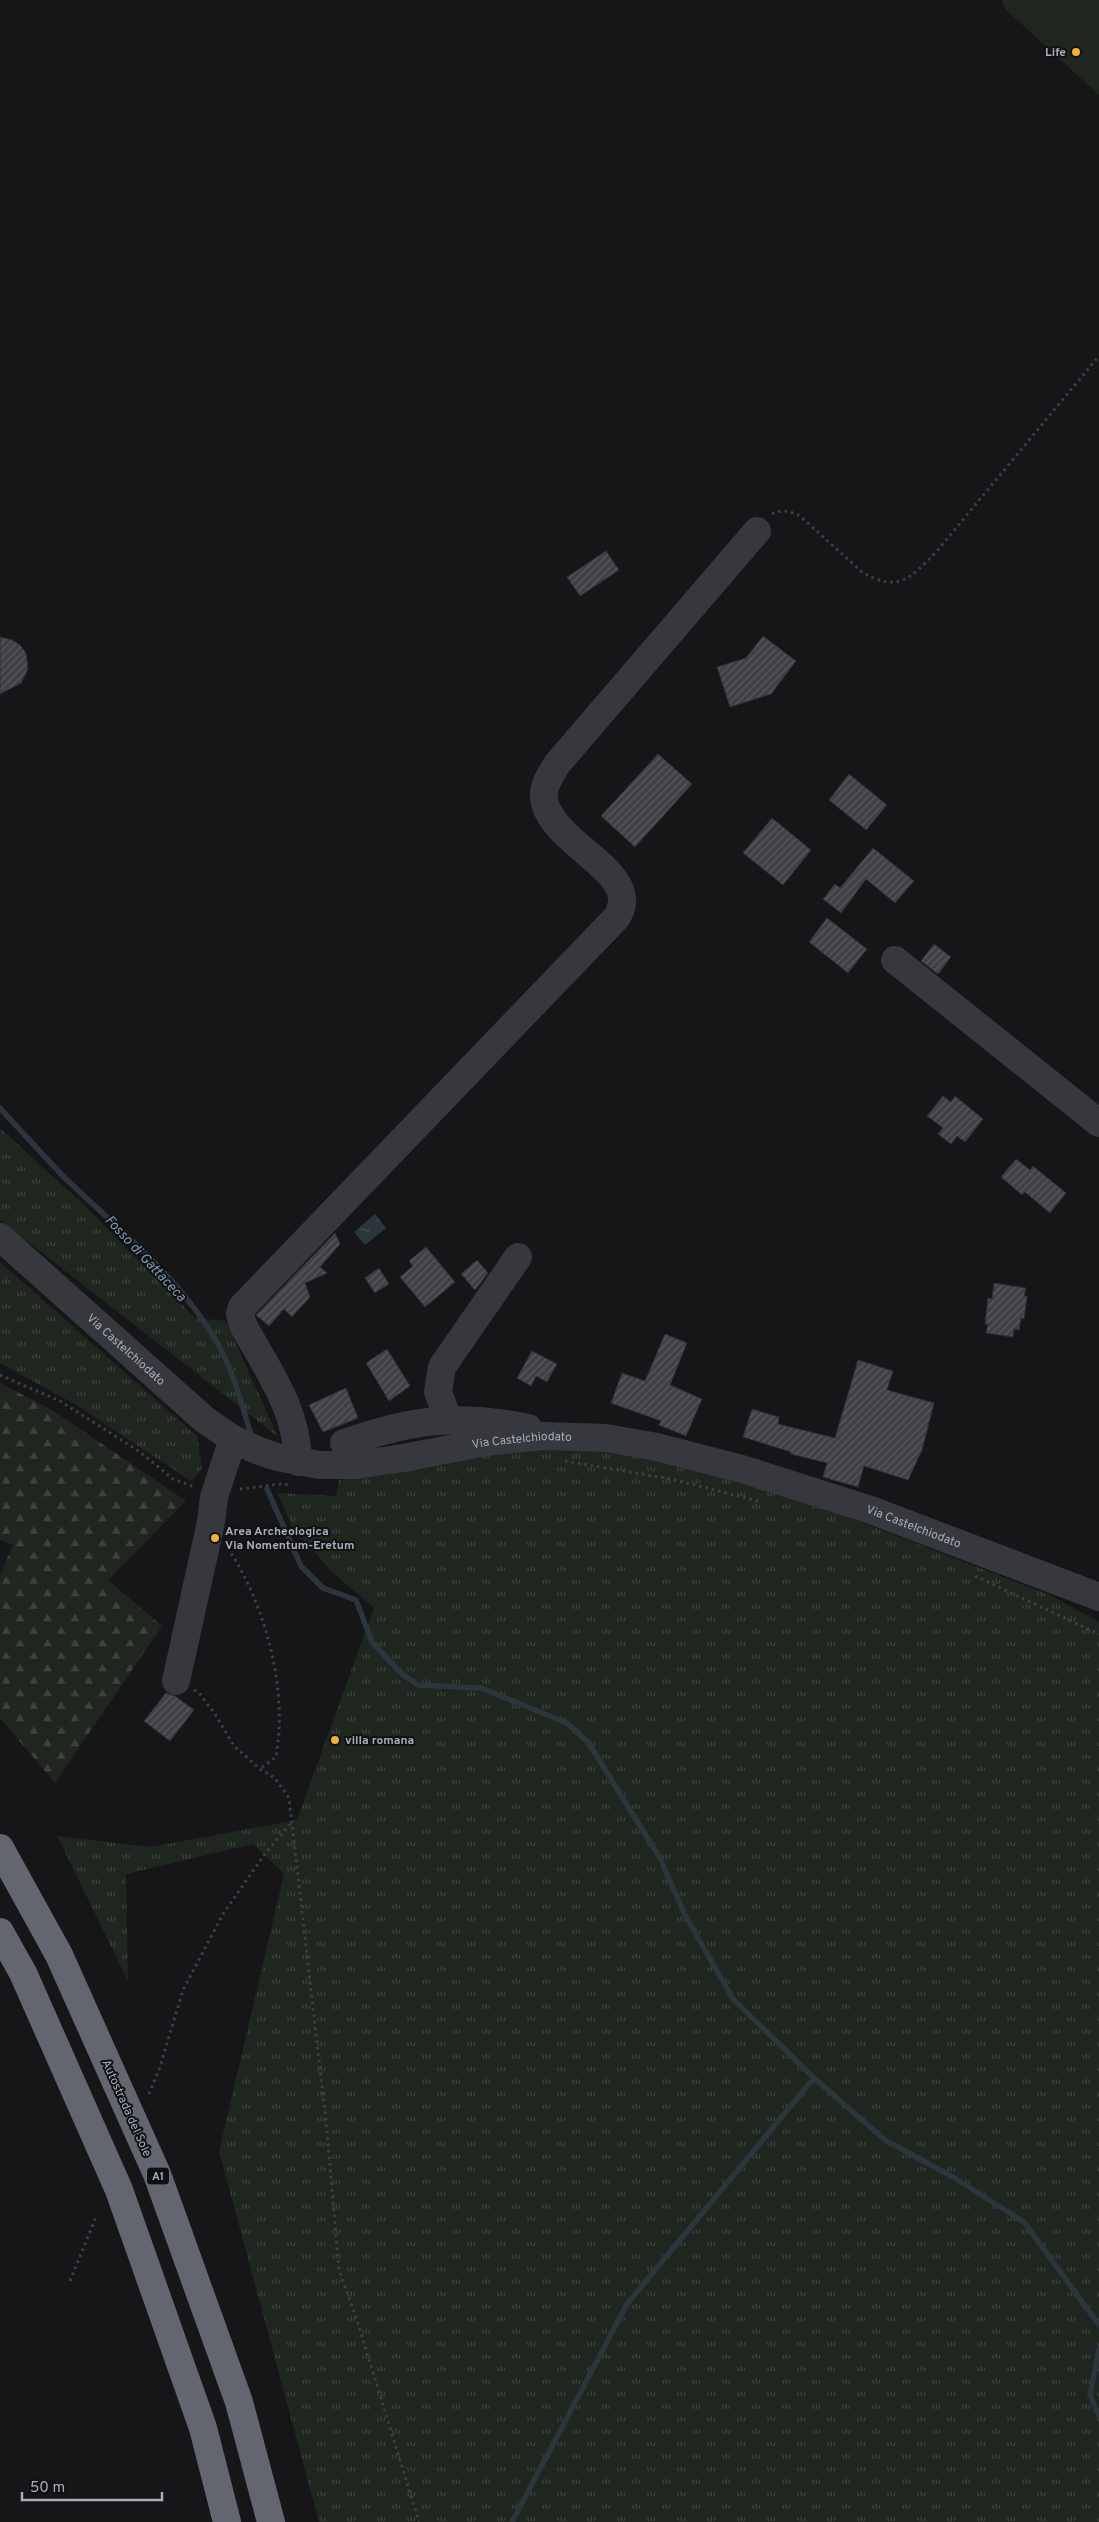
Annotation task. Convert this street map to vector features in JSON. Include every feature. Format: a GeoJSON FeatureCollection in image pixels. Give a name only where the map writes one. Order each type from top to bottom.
{"type":"FeatureCollection","features":[{"type":"Feature","properties":{"kind":"highway","name":"Autostrada del Sole"},"geometry":{"type":"LineString","coordinates":[[0,1848],[59,1955],[157,2174],[239,2402],[271,2522]]}},
{"type":"Feature","properties":{"kind":"highway"},"geometry":{"type":"LineString","coordinates":[[0,1932],[23,1973],[119,2190],[203,2428],[227,2522]]}},
{"type":"Feature","properties":{"kind":"street"},"geometry":{"type":"LineString","coordinates":[[298,1462],[296,1436],[291,1416],[241,1322],[241,1310],[247,1301],[617,917],[622,900],[620,889],[614,880],[572,840],[552,817],[545,801],[547,783],[557,764],[757,531]]}},
{"type":"Feature","properties":{"kind":"street"},"geometry":{"type":"LineString","coordinates":[[895,960],[1099,1122]]}},
{"type":"Feature","properties":{"kind":"street","name":"Via Castelchiodato"},"geometry":{"type":"LineString","coordinates":[[0,1237],[188,1406],[233,1439],[277,1458],[298,1462],[356,1465],[486,1442],[562,1448],[606,1438],[640,1444],[742,1469],[871,1510],[1098,1594]]}},
{"type":"Feature","properties":{"kind":"street"},"geometry":{"type":"LineString","coordinates":[[448,1419],[438,1392],[442,1367],[518,1256]]}},
{"type":"Feature","properties":{"kind":"street"},"geometry":{"type":"LineString","coordinates":[[344,1444],[404,1425],[448,1419],[488,1421],[562,1448]]}},
{"type":"Feature","properties":{"kind":"street"},"geometry":{"type":"LineString","coordinates":[[176,1680],[212,1510],[233,1439]]}},
{"type":"Feature","properties":{"kind":"path"},"geometry":{"type":"LineString","coordinates":[[757,531],[769,516],[778,511],[794,513],[806,520],[862,572],[890,583],[906,580],[936,552],[1099,356]]}},
{"type":"Feature","properties":{"kind":"path"},"geometry":{"type":"LineString","coordinates":[[0,1375],[60,1401],[140,1452],[212,1510],[252,1596],[267,1634],[275,1670],[280,1735],[276,1757],[260,1768]]}},
{"type":"Feature","properties":{"kind":"path"},"geometry":{"type":"LineString","coordinates":[[562,1448],[671,1479],[770,1504]]}},
{"type":"Feature","properties":{"kind":"path"},"geometry":{"type":"LineString","coordinates":[[971,1574],[1099,1634]]}},
{"type":"Feature","properties":{"kind":"path"},"geometry":{"type":"LineString","coordinates":[[176,1680],[199,1693],[234,1746],[275,1778],[289,1798],[326,2121],[339,2270],[356,2317],[418,2522]]}},
{"type":"Feature","properties":{"kind":"path"},"geometry":{"type":"LineString","coordinates":[[148,2094],[160,2067],[183,1990],[223,1914],[264,1855],[292,1823]]}},
{"type":"Feature","properties":{"kind":"path"},"geometry":{"type":"LineString","coordinates":[[70,2281],[96,2217]]}},
{"type":"Feature","properties":{"kind":"green space","name":"Life"},"geometry":{"type":"Polygon","coordinates":[[[1002,0],[1099,0],[1099,95],[1005,9],[1002,0]]]}},
{"type":"Feature","properties":{"kind":"green space"},"geometry":{"type":"Polygon","coordinates":[[[0,1128],[84,1205],[195,1318],[226,1321],[278,1437],[0,1220],[0,1128]]]}},
{"type":"Feature","properties":{"kind":"green space"},"geometry":{"type":"Polygon","coordinates":[[[0,1262],[197,1436],[202,1469],[191,1481],[78,1406],[0,1363],[0,1262]]]}},
{"type":"Feature","properties":{"kind":"green space"},"geometry":{"type":"Polygon","coordinates":[[[0,1383],[52,1410],[186,1501],[108,1580],[162,1626],[55,1783],[0,1718],[0,1575],[13,1545],[0,1540],[0,1383]]]}},
{"type":"Feature","properties":{"kind":"green space"},"geometry":{"type":"Polygon","coordinates":[[[513,1448],[589,1449],[634,1454],[756,1487],[864,1523],[1052,1596],[1099,1622],[1099,2522],[319,2522],[219,2151],[284,1874],[253,1844],[126,1874],[128,1981],[57,1836],[150,1847],[297,1820],[374,1608],[330,1570],[292,1526],[277,1493],[336,1496],[339,1480],[513,1448]]]}},
{"type":"Feature","properties":{"kind":"water"},"geometry":{"type":"Polygon","coordinates":[[[375,1214],[386,1228],[365,1245],[354,1232],[375,1214]]]}},
{"type":"Feature","properties":{"kind":"building"},"geometry":{"type":"Polygon","coordinates":[[[606,551],[619,570],[580,596],[567,577],[606,551]]]}},
{"type":"Feature","properties":{"kind":"building"},"geometry":{"type":"Polygon","coordinates":[[[763,636],[796,661],[771,694],[730,707],[717,667],[746,658],[763,636]]]}},
{"type":"Feature","properties":{"kind":"building"},"geometry":{"type":"Polygon","coordinates":[[[0,637],[12,640],[20,645],[26,653],[28,669],[21,683],[0,694],[0,637]]]}},
{"type":"Feature","properties":{"kind":"building"},"geometry":{"type":"Polygon","coordinates":[[[658,754],[692,784],[635,847],[601,816],[658,754]]]}},
{"type":"Feature","properties":{"kind":"building"},"geometry":{"type":"Polygon","coordinates":[[[849,774],[887,805],[866,830],[829,800],[849,774]]]}},
{"type":"Feature","properties":{"kind":"building"},"geometry":{"type":"Polygon","coordinates":[[[772,818],[811,850],[783,885],[743,853],[772,818]]]}},
{"type":"Feature","properties":{"kind":"building"},"geometry":{"type":"Polygon","coordinates":[[[873,848],[914,881],[895,903],[866,879],[841,913],[823,899],[835,884],[840,888],[873,848]]]}},
{"type":"Feature","properties":{"kind":"building"},"geometry":{"type":"Polygon","coordinates":[[[827,918],[867,949],[848,973],[809,942],[827,918]]]}},
{"type":"Feature","properties":{"kind":"building"},"geometry":{"type":"Polygon","coordinates":[[[934,944],[951,957],[938,974],[921,961],[934,944]]]}},
{"type":"Feature","properties":{"kind":"building"},"geometry":{"type":"Polygon","coordinates":[[[943,1096],[951,1102],[955,1096],[983,1119],[965,1142],[957,1136],[951,1144],[938,1134],[943,1128],[927,1116],[943,1096]]]}},
{"type":"Feature","properties":{"kind":"building"},"geometry":{"type":"Polygon","coordinates":[[[1016,1159],[1030,1170],[1033,1166],[1066,1193],[1050,1213],[1025,1192],[1022,1195],[1001,1177],[1016,1159]]]}},
{"type":"Feature","properties":{"kind":"building"},"geometry":{"type":"Polygon","coordinates":[[[335,1233],[340,1244],[320,1267],[327,1273],[305,1283],[310,1297],[292,1317],[284,1309],[269,1326],[256,1315],[335,1233]]]}},
{"type":"Feature","properties":{"kind":"building"},"geometry":{"type":"Polygon","coordinates":[[[426,1247],[455,1282],[425,1307],[400,1277],[413,1266],[409,1261],[426,1247]]]}},
{"type":"Feature","properties":{"kind":"building"},"geometry":{"type":"Polygon","coordinates":[[[477,1260],[488,1273],[475,1290],[461,1274],[477,1260]]]}},
{"type":"Feature","properties":{"kind":"building"},"geometry":{"type":"Polygon","coordinates":[[[379,1268],[389,1284],[375,1293],[365,1278],[379,1268]]]}},
{"type":"Feature","properties":{"kind":"building"},"geometry":{"type":"Polygon","coordinates":[[[994,1283],[1026,1288],[1024,1296],[1027,1296],[1024,1319],[1021,1318],[1019,1330],[1014,1329],[1013,1337],[986,1333],[988,1324],[985,1324],[988,1298],[992,1299],[994,1283]]]}},
{"type":"Feature","properties":{"kind":"building"},"geometry":{"type":"Polygon","coordinates":[[[665,1334],[687,1343],[670,1385],[702,1399],[686,1436],[659,1425],[661,1421],[611,1403],[622,1373],[645,1381],[665,1334]]]}},
{"type":"Feature","properties":{"kind":"building"},"geometry":{"type":"Polygon","coordinates":[[[387,1349],[410,1386],[389,1401],[366,1363],[387,1349]]]}},
{"type":"Feature","properties":{"kind":"building"},"geometry":{"type":"Polygon","coordinates":[[[532,1351],[557,1364],[547,1382],[536,1376],[531,1386],[517,1378],[532,1351]]]}},
{"type":"Feature","properties":{"kind":"building"},"geometry":{"type":"Polygon","coordinates":[[[858,1360],[893,1371],[887,1390],[934,1403],[922,1450],[908,1480],[864,1466],[858,1487],[823,1477],[827,1463],[791,1454],[791,1452],[743,1437],[752,1409],[779,1417],[778,1424],[835,1438],[858,1360]]]}},
{"type":"Feature","properties":{"kind":"building"},"geometry":{"type":"Polygon","coordinates":[[[346,1388],[358,1418],[323,1432],[309,1405],[346,1388]]]}},
{"type":"Feature","properties":{"kind":"building"},"geometry":{"type":"Polygon","coordinates":[[[166,1693],[175,1696],[194,1710],[170,1741],[144,1721],[166,1693]]]}},
{"type":"Feature","properties":{"kind":"waterway","name":"Fosso di Gattaceca"},"geometry":{"type":"LineString","coordinates":[[0,1108],[65,1178],[128,1236],[187,1299],[219,1346],[229,1367],[251,1435]]}},
{"type":"Feature","properties":{"kind":"waterway"},"geometry":{"type":"LineString","coordinates":[[267,1489],[301,1566],[323,1588],[356,1600],[372,1642],[402,1674],[418,1685],[481,1688],[567,1723],[588,1742],[660,1858],[685,1915],[733,1999],[814,2078],[885,2140],[953,2177],[1024,2222],[1099,2325]]}},
{"type":"Feature","properties":{"kind":"waterway"},"geometry":{"type":"LineString","coordinates":[[512,2522],[627,2304],[814,2078]]}},
{"type":"Feature","properties":{"kind":"waterway"},"geometry":{"type":"LineString","coordinates":[[1099,2349],[1090,2395],[1099,2416]]}},
{"type":"Feature","properties":{"kind":"place","name":"Life"},"geometry":{"type":"Point","coordinates":[1076,52]}},
{"type":"Feature","properties":{"kind":"place","name":"Area Archeologica Via Nomentum-Eretum"},"geometry":{"type":"Point","coordinates":[215,1538]}},
{"type":"Feature","properties":{"kind":"place","name":"villa romana"},"geometry":{"type":"Point","coordinates":[335,1740]}}]}
